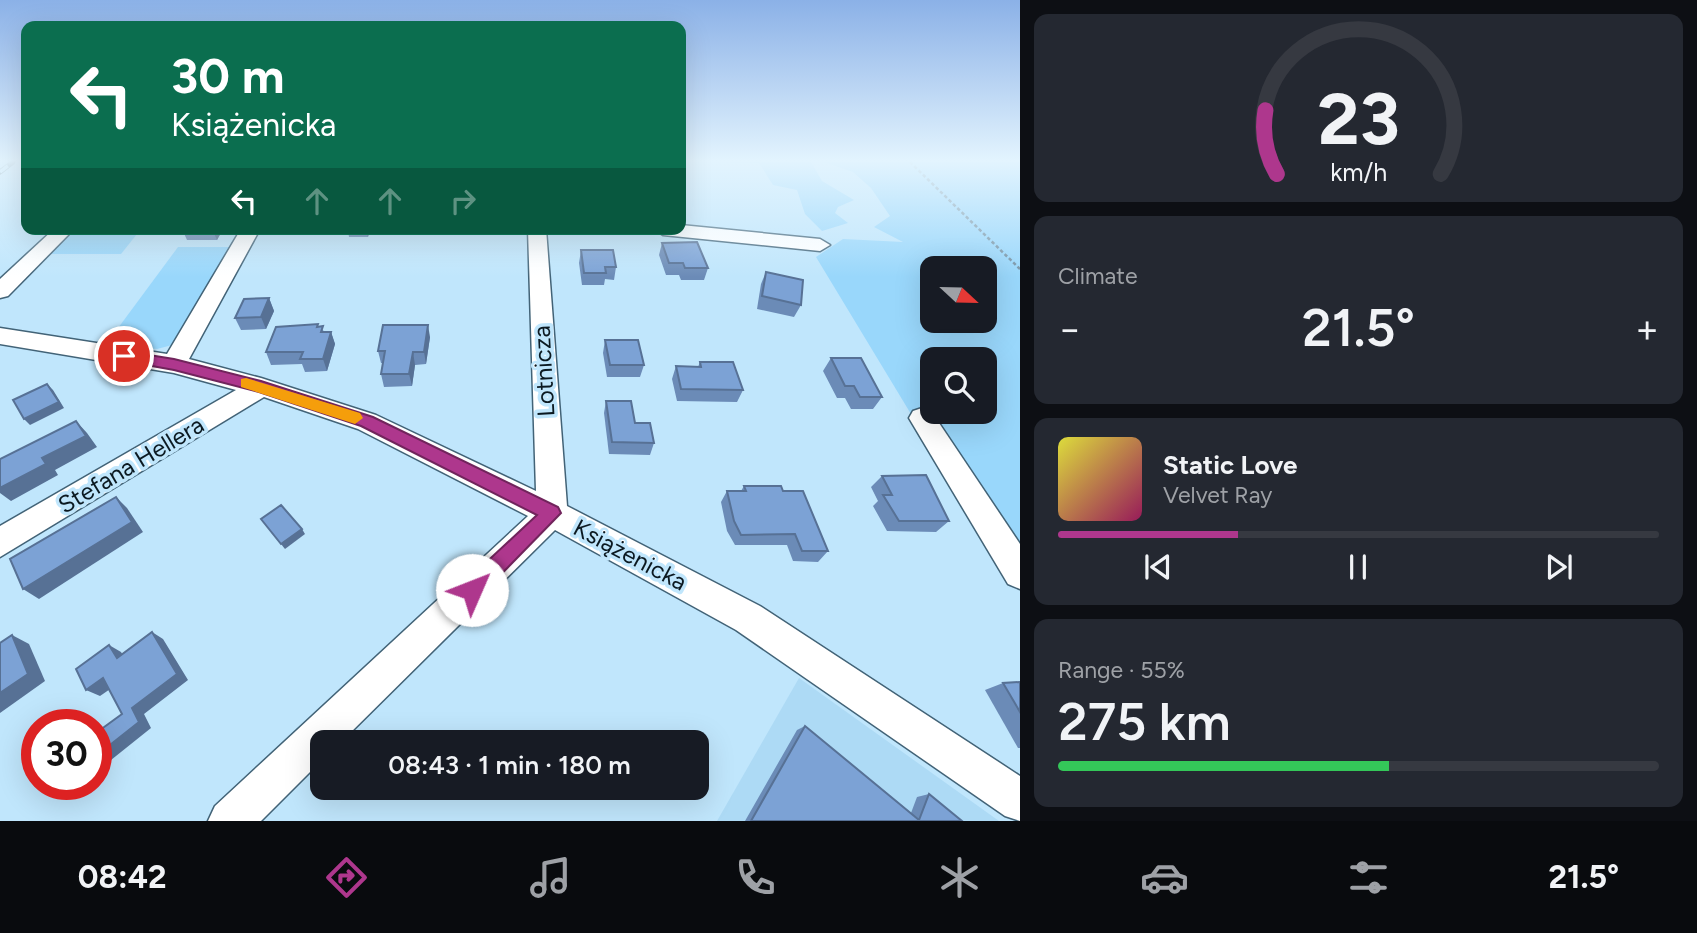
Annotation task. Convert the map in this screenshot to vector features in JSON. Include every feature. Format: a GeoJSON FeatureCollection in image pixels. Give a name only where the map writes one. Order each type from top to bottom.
{"type":"FeatureCollection","features":[{"type":"Feature","properties":{"kind":"street"},"geometry":{"type":"LineString","coordinates":[[686,231],[820,245]]}},
{"type":"Feature","properties":{"kind":"street"},"geometry":{"type":"LineString","coordinates":[[0,292],[59,235]]}},
{"type":"Feature","properties":{"kind":"street"},"geometry":{"type":"LineString","coordinates":[[174,364],[248,235]]}},
{"type":"Feature","properties":{"kind":"street","name":"Lotnicza"},"geometry":{"type":"LineString","coordinates":[[537,235],[552,513]]}},
{"type":"Feature","properties":{"kind":"street","name":"Książenicka"},"geometry":{"type":"LineString","coordinates":[[0,336],[174,364],[261,387],[367,422],[552,513],[748,618],[1020,801]]}},
{"type":"Feature","properties":{"kind":"street","name":"Stefana Hellera"},"geometry":{"type":"LineString","coordinates":[[0,543],[261,387]]}},
{"type":"Feature","properties":{"kind":"street"},"geometry":{"type":"LineString","coordinates":[[926,424],[1020,573]]}},
{"type":"Feature","properties":{"kind":"street"},"geometry":{"type":"LineString","coordinates":[[230,821],[552,513]]}},
{"type":"Feature","properties":{"kind":"path"},"geometry":{"type":"LineString","coordinates":[[949,200],[1020,269]]}},
{"type":"Feature","properties":{"kind":"shaded area"},"geometry":{"type":"Polygon","coordinates":[[[800,200],[853,200],[838,207],[835,213],[848,223],[822,231],[805,214],[800,200]]]}},
{"type":"Feature","properties":{"kind":"shaded area"},"geometry":{"type":"Polygon","coordinates":[[[879,200],[1020,200],[1020,546],[986,538],[816,257],[843,239],[903,242],[874,227],[890,216],[879,200]]]}},
{"type":"Feature","properties":{"kind":"shaded area"},"geometry":{"type":"Polygon","coordinates":[[[69,235],[136,235],[121,254],[51,254],[69,235]]]}},
{"type":"Feature","properties":{"kind":"shaded area"},"geometry":{"type":"Polygon","coordinates":[[[178,247],[232,247],[172,345],[157,349],[107,343],[178,247]]]}},
{"type":"Feature","properties":{"kind":"shaded area"},"geometry":{"type":"Polygon","coordinates":[[[799,678],[999,821],[717,821],[799,678]]]}},
{"type":"Feature","properties":{"kind":"building"},"geometry":{"type":"Polygon","coordinates":[[[697,242],[708,268],[685,268],[683,263],[669,263],[662,243],[697,242]]]}},
{"type":"Feature","properties":{"kind":"building"},"geometry":{"type":"Polygon","coordinates":[[[581,250],[613,250],[616,267],[605,267],[606,273],[584,273],[581,250]]]}},
{"type":"Feature","properties":{"kind":"building"},"geometry":{"type":"Polygon","coordinates":[[[766,272],[803,280],[801,305],[762,296],[766,272]]]}},
{"type":"Feature","properties":{"kind":"building"},"geometry":{"type":"Polygon","coordinates":[[[269,298],[261,317],[235,318],[244,299],[269,298]]]}},
{"type":"Feature","properties":{"kind":"building"},"geometry":{"type":"Polygon","coordinates":[[[318,324],[317,327],[323,326],[321,332],[331,332],[323,359],[300,359],[303,352],[266,352],[276,327],[318,324]]]}},
{"type":"Feature","properties":{"kind":"building"},"geometry":{"type":"Polygon","coordinates":[[[383,325],[428,325],[424,352],[413,352],[409,374],[381,374],[385,351],[378,351],[383,325]]]}},
{"type":"Feature","properties":{"kind":"building"},"geometry":{"type":"Polygon","coordinates":[[[605,340],[638,340],[644,365],[610,365],[605,340]]]}},
{"type":"Feature","properties":{"kind":"building"},"geometry":{"type":"Polygon","coordinates":[[[831,358],[861,358],[882,397],[860,397],[854,386],[845,386],[831,358]]]}},
{"type":"Feature","properties":{"kind":"building"},"geometry":{"type":"Polygon","coordinates":[[[700,362],[733,362],[743,390],[681,389],[676,366],[701,367],[700,362]]]}},
{"type":"Feature","properties":{"kind":"building"},"geometry":{"type":"Polygon","coordinates":[[[47,384],[59,402],[24,419],[13,400],[47,384]]]}},
{"type":"Feature","properties":{"kind":"building"},"geometry":{"type":"Polygon","coordinates":[[[606,401],[631,401],[635,423],[650,423],[654,443],[612,442],[606,401]]]}},
{"type":"Feature","properties":{"kind":"building"},"geometry":{"type":"Polygon","coordinates":[[[76,421],[86,436],[42,458],[46,464],[0,488],[0,459],[76,421]]]}},
{"type":"Feature","properties":{"kind":"building"},"geometry":{"type":"Polygon","coordinates":[[[926,475],[949,521],[899,521],[883,495],[892,495],[882,476],[926,475]]]}},
{"type":"Feature","properties":{"kind":"building"},"geometry":{"type":"Polygon","coordinates":[[[744,486],[781,486],[783,491],[803,491],[828,551],[802,551],[795,534],[741,535],[734,521],[727,491],[746,491],[744,486]]]}},
{"type":"Feature","properties":{"kind":"building"},"geometry":{"type":"Polygon","coordinates":[[[116,497],[132,522],[23,589],[10,559],[116,497]]]}},
{"type":"Feature","properties":{"kind":"building"},"geometry":{"type":"Polygon","coordinates":[[[281,505],[302,529],[281,544],[261,519],[281,505]]]}},
{"type":"Feature","properties":{"kind":"building"},"geometry":{"type":"Polygon","coordinates":[[[152,632],[177,674],[132,708],[139,722],[112,743],[112,721],[122,714],[103,678],[86,690],[76,669],[109,645],[117,658],[152,632]]]}},
{"type":"Feature","properties":{"kind":"building"},"geometry":{"type":"Polygon","coordinates":[[[12,635],[28,674],[0,693],[0,643],[12,635]]]}},
{"type":"Feature","properties":{"kind":"building"},"geometry":{"type":"Polygon","coordinates":[[[1020,682],[1020,712],[1003,683],[1020,682]]]}},
{"type":"Feature","properties":{"kind":"building"},"geometry":{"type":"Polygon","coordinates":[[[805,726],[919,820],[929,794],[962,821],[751,821],[805,726]]]}},
{"type":"Feature","properties":{"kind":"slow traffic"},"geometry":{"type":"LineString","coordinates":[[246,383],[355,418]]}},
{"type":"Feature","properties":{"kind":"route"},"geometry":{"type":"LineString","coordinates":[[124,356],[174,364],[261,387],[367,422],[552,513],[472,590]]}}]}
